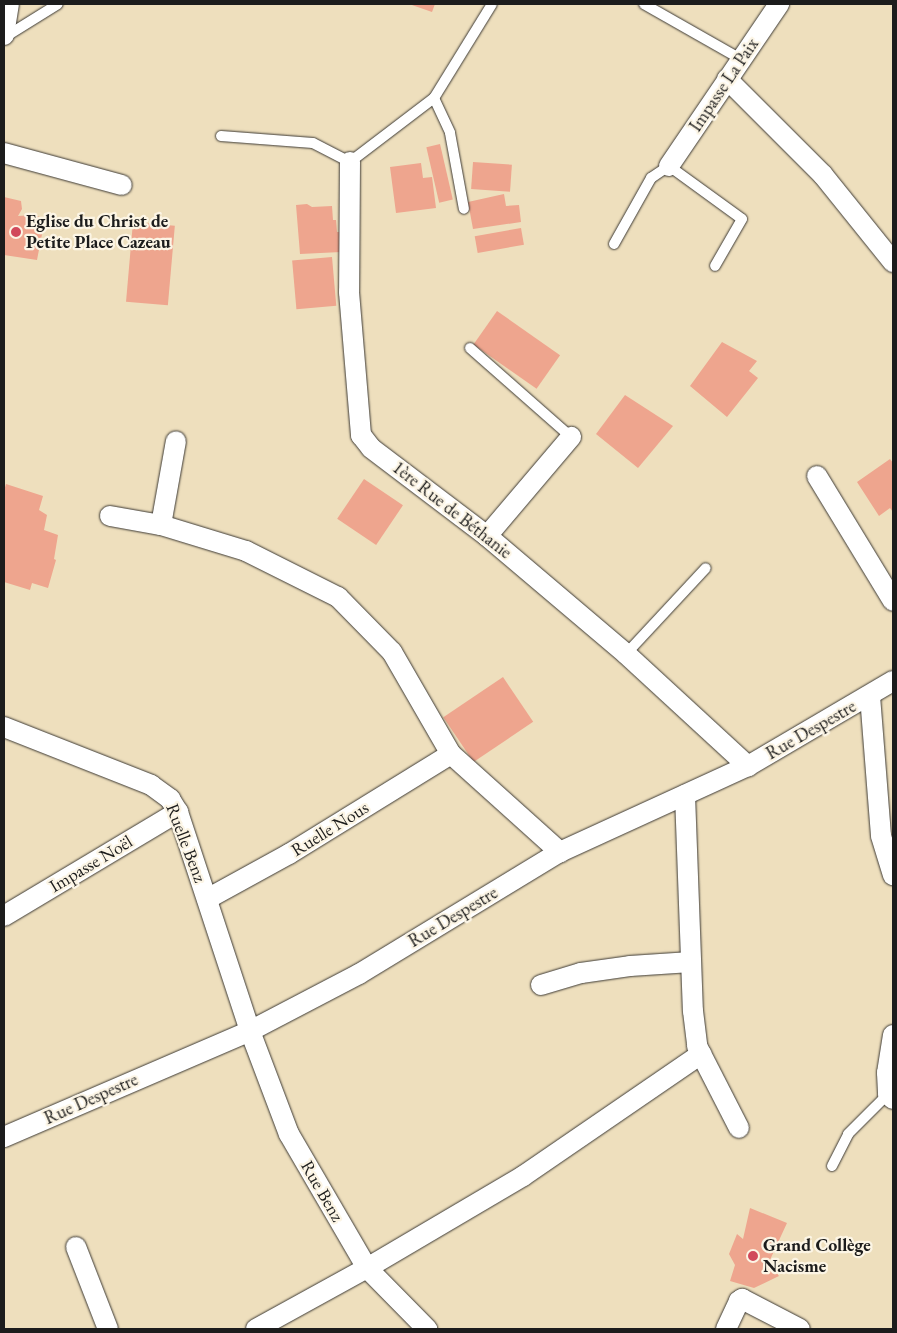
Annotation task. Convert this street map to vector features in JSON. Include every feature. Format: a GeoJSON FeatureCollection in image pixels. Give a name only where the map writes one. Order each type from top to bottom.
{"type":"FeatureCollection","features":[{"type":"Feature","properties":{"kind":"street"},"geometry":{"type":"LineString","coordinates":[[4,36],[9,4]]}},
{"type":"Feature","properties":{"kind":"street","name":"Impasse La Paix"},"geometry":{"type":"LineString","coordinates":[[669,166],[779,4]]}},
{"type":"Feature","properties":{"kind":"street"},"geometry":{"type":"LineString","coordinates":[[727,79],[823,175],[893,262]]}},
{"type":"Feature","properties":{"kind":"street"},"geometry":{"type":"LineString","coordinates":[[4,153],[122,185]]}},
{"type":"Feature","properties":{"kind":"street","name":"1ère Rue de Béthanie"},"geometry":{"type":"LineString","coordinates":[[350,162],[349,292],[361,435],[371,448],[487,536],[626,654],[748,766]]}},
{"type":"Feature","properties":{"kind":"street"},"geometry":{"type":"LineString","coordinates":[[487,536],[571,437]]}},
{"type":"Feature","properties":{"kind":"street"},"geometry":{"type":"LineString","coordinates":[[161,525],[176,441]]}},
{"type":"Feature","properties":{"kind":"street"},"geometry":{"type":"LineString","coordinates":[[817,476],[893,601]]}},
{"type":"Feature","properties":{"kind":"street"},"geometry":{"type":"LineString","coordinates":[[110,516],[161,525],[246,551],[338,597],[392,652],[451,754],[560,852]]}},
{"type":"Feature","properties":{"kind":"street","name":"Rue Despestre"},"geometry":{"type":"LineString","coordinates":[[4,1137],[250,1032],[360,974],[560,852],[748,766],[893,681]]}},
{"type":"Feature","properties":{"kind":"street"},"geometry":{"type":"LineString","coordinates":[[870,696],[881,836],[893,876]]}},
{"type":"Feature","properties":{"kind":"street","name":"Ruelle Benz"},"geometry":{"type":"LineString","coordinates":[[4,727],[151,785],[166,795],[178,812],[250,1032]]}},
{"type":"Feature","properties":{"kind":"street","name":"Ruelle Nous"},"geometry":{"type":"LineString","coordinates":[[207,899],[289,854],[451,754]]}},
{"type":"Feature","properties":{"kind":"street"},"geometry":{"type":"LineString","coordinates":[[685,795],[693,1011],[697,1046],[739,1128]]}},
{"type":"Feature","properties":{"kind":"street","name":"Impasse Noël"},"geometry":{"type":"LineString","coordinates":[[4,916],[178,812]]}},
{"type":"Feature","properties":{"kind":"street"},"geometry":{"type":"LineString","coordinates":[[541,985],[581,973],[691,962]]}},
{"type":"Feature","properties":{"kind":"street","name":"Rue Benz"},"geometry":{"type":"LineString","coordinates":[[250,1032],[288,1134],[367,1268],[427,1329]]}},
{"type":"Feature","properties":{"kind":"street"},"geometry":{"type":"LineString","coordinates":[[891,1097],[887,1073],[893,1035]]}},
{"type":"Feature","properties":{"kind":"street"},"geometry":{"type":"LineString","coordinates":[[256,1329],[367,1268],[523,1176],[701,1054]]}},
{"type":"Feature","properties":{"kind":"street"},"geometry":{"type":"LineString","coordinates":[[76,1247],[108,1329]]}},
{"type":"Feature","properties":{"kind":"street"},"geometry":{"type":"LineString","coordinates":[[726,1329],[739,1301],[742,1299],[800,1329]]}},
{"type":"Feature","properties":{"kind":"lane"},"geometry":{"type":"LineString","coordinates":[[4,36],[58,4]]}},
{"type":"Feature","properties":{"kind":"lane"},"geometry":{"type":"LineString","coordinates":[[221,136],[313,142],[350,162],[434,98],[492,4]]}},
{"type":"Feature","properties":{"kind":"lane"},"geometry":{"type":"LineString","coordinates":[[644,4],[741,59]]}},
{"type":"Feature","properties":{"kind":"lane"},"geometry":{"type":"LineString","coordinates":[[434,98],[450,133],[464,209]]}},
{"type":"Feature","properties":{"kind":"lane"},"geometry":{"type":"LineString","coordinates":[[614,244],[651,178],[669,166],[742,219],[715,266]]}},
{"type":"Feature","properties":{"kind":"lane"},"geometry":{"type":"LineString","coordinates":[[470,348],[571,437]]}},
{"type":"Feature","properties":{"kind":"lane"},"geometry":{"type":"LineString","coordinates":[[626,654],[706,568]]}},
{"type":"Feature","properties":{"kind":"lane"},"geometry":{"type":"LineString","coordinates":[[832,1166],[848,1134],[891,1097]]}},
{"type":"Feature","properties":{"kind":"building"},"geometry":{"type":"Polygon","coordinates":[[[409,4],[435,4],[432,12],[409,4]]]}},
{"type":"Feature","properties":{"kind":"building"},"geometry":{"type":"Polygon","coordinates":[[[440,144],[453,200],[439,203],[426,147],[440,144]]]}},
{"type":"Feature","properties":{"kind":"building"},"geometry":{"type":"Polygon","coordinates":[[[473,162],[512,165],[510,192],[471,189],[473,162]]]}},
{"type":"Feature","properties":{"kind":"building"},"geometry":{"type":"Polygon","coordinates":[[[421,163],[423,178],[432,177],[436,208],[396,213],[390,167],[421,163]]]}},
{"type":"Feature","properties":{"kind":"building"},"geometry":{"type":"Polygon","coordinates":[[[504,194],[506,206],[519,205],[521,222],[473,229],[468,202],[504,194]]]}},
{"type":"Feature","properties":{"kind":"building"},"geometry":{"type":"Polygon","coordinates":[[[4,197],[21,201],[22,209],[18,216],[35,215],[42,218],[44,224],[37,260],[4,255],[4,197]]]}},
{"type":"Feature","properties":{"kind":"building"},"geometry":{"type":"Polygon","coordinates":[[[307,204],[312,207],[332,206],[333,220],[336,220],[337,232],[341,232],[341,252],[300,254],[296,205],[307,204]]]}},
{"type":"Feature","properties":{"kind":"building"},"geometry":{"type":"Polygon","coordinates":[[[133,222],[175,226],[168,305],[126,302],[133,222]]]}},
{"type":"Feature","properties":{"kind":"building"},"geometry":{"type":"Polygon","coordinates":[[[521,228],[524,245],[478,253],[475,236],[521,228]]]}},
{"type":"Feature","properties":{"kind":"building"},"geometry":{"type":"Polygon","coordinates":[[[332,257],[336,306],[296,309],[292,260],[332,257]]]}},
{"type":"Feature","properties":{"kind":"building"},"geometry":{"type":"Polygon","coordinates":[[[497,311],[560,355],[537,389],[473,345],[497,311]]]}},
{"type":"Feature","properties":{"kind":"building"},"geometry":{"type":"Polygon","coordinates":[[[722,342],[757,361],[749,371],[758,378],[727,417],[690,386],[722,342]]]}},
{"type":"Feature","properties":{"kind":"building"},"geometry":{"type":"Polygon","coordinates":[[[625,395],[673,426],[638,468],[596,434],[625,395]]]}},
{"type":"Feature","properties":{"kind":"building"},"geometry":{"type":"Polygon","coordinates":[[[890,459],[893,463],[893,512],[890,508],[879,516],[857,482],[890,459]]]}},
{"type":"Feature","properties":{"kind":"building"},"geometry":{"type":"Polygon","coordinates":[[[364,479],[403,505],[376,545],[337,519],[364,479]]]}},
{"type":"Feature","properties":{"kind":"building"},"geometry":{"type":"Polygon","coordinates":[[[6,484],[43,496],[39,510],[47,515],[44,530],[58,535],[54,559],[56,560],[48,588],[32,583],[30,590],[4,582],[4,491],[6,484]]]}},
{"type":"Feature","properties":{"kind":"building"},"geometry":{"type":"Polygon","coordinates":[[[503,677],[533,722],[474,762],[443,717],[503,677]]]}},
{"type":"Feature","properties":{"kind":"building"},"geometry":{"type":"Polygon","coordinates":[[[750,1208],[787,1223],[769,1262],[779,1276],[754,1288],[730,1281],[735,1265],[729,1254],[737,1234],[743,1239],[750,1208]]]}},
{"type":"Feature","properties":{"kind":"place","name":"Eglise du Christ de Petite Place Cazeau"},"geometry":{"type":"Point","coordinates":[16,232]}},
{"type":"Feature","properties":{"kind":"place","name":"Grand Collège Nacisme"},"geometry":{"type":"Point","coordinates":[753,1256]}}]}
